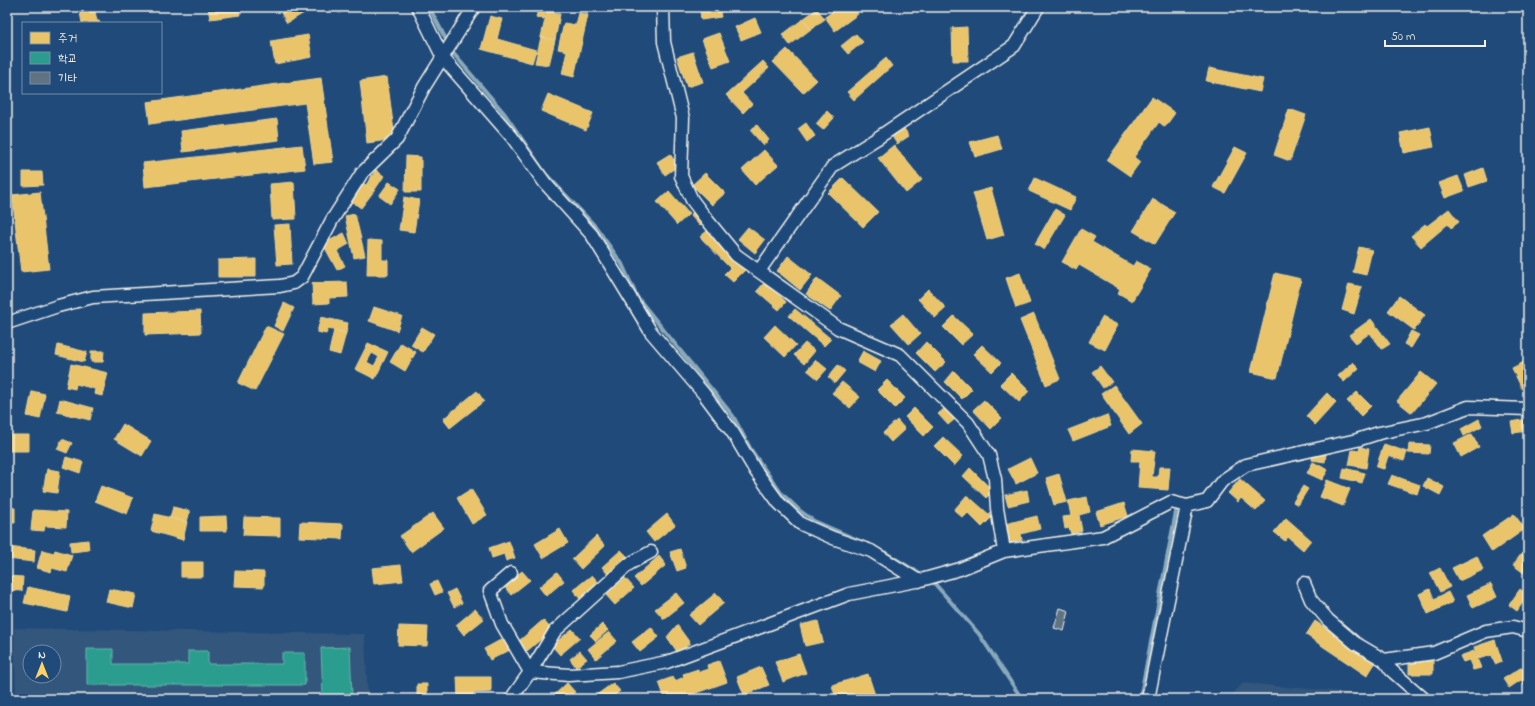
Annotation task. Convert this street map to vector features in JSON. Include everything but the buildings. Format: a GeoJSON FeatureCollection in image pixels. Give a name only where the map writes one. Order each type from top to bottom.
{"type":"FeatureCollection","features":[{"type":"Feature","properties":{"kind":"street"},"geometry":{"type":"LineString","coordinates":[[418,7],[443,58],[512,137],[545,184],[592,235],[651,332],[704,394],[733,433],[755,470],[779,503],[801,524],[833,538],[871,551],[920,581]]}},
{"type":"Feature","properties":{"kind":"street"},"geometry":{"type":"LineString","coordinates":[[7,323],[58,306],[93,297],[280,286],[294,283],[302,277],[332,220],[362,173],[397,139],[424,87],[474,7]]}},
{"type":"Feature","properties":{"kind":"street"},"geometry":{"type":"LineString","coordinates":[[663,7],[664,42],[683,118],[681,176],[692,200],[708,222],[736,255],[838,328],[900,355],[968,423],[990,455],[995,479],[997,508],[1004,551]]}},
{"type":"Feature","properties":{"kind":"street"},"geometry":{"type":"LineString","coordinates":[[759,271],[833,166],[876,139],[1014,46],[1038,7]]}},
{"type":"Feature","properties":{"kind":"street"},"geometry":{"type":"LineString","coordinates":[[530,672],[569,675],[618,672],[667,662],[849,594],[920,581],[960,569],[1004,551],[1103,537],[1171,502],[1187,506],[1207,501],[1222,481],[1246,465],[1357,440],[1379,433],[1428,423],[1468,407],[1528,409]]}},
{"type":"Feature","properties":{"kind":"street"},"geometry":{"type":"LineString","coordinates":[[1148,699],[1187,506]]}},
{"type":"Feature","properties":{"kind":"street"},"geometry":{"type":"LineString","coordinates":[[511,699],[530,672],[555,631],[629,564],[651,552]]}},
{"type":"Feature","properties":{"kind":"street"},"geometry":{"type":"LineString","coordinates":[[511,573],[490,591],[502,624],[530,672]]}},
{"type":"Feature","properties":{"kind":"street"},"geometry":{"type":"LineString","coordinates":[[1304,583],[1311,600],[1328,620],[1355,643],[1384,660],[1391,670],[1424,699]]}},
{"type":"Feature","properties":{"kind":"street"},"geometry":{"type":"LineString","coordinates":[[1384,660],[1434,653],[1486,631],[1513,627],[1528,631]]}},
{"type":"Feature","properties":{"kind":"shaded area"},"geometry":{"type":"Polygon","coordinates":[[[14,628],[365,634],[368,699],[16,699],[14,628]]]}},
{"type":"Feature","properties":{"kind":"shaded area"},"geometry":{"type":"Polygon","coordinates":[[[1243,683],[1377,695],[1383,699],[1228,699],[1243,683]]]}},
{"type":"Feature","properties":{"kind":"waterway"},"geometry":{"type":"LineString","coordinates":[[429,7],[453,53],[504,113],[545,173],[595,226],[622,264],[637,297],[733,416],[751,450],[781,493],[799,510],[814,521],[867,544]]}},
{"type":"Feature","properties":{"kind":"waterway"},"geometry":{"type":"LineString","coordinates":[[1140,699],[1176,512]]}},
{"type":"Feature","properties":{"kind":"waterway"},"geometry":{"type":"LineString","coordinates":[[884,552],[924,576]]}},
{"type":"Feature","properties":{"kind":"waterway"},"geometry":{"type":"LineString","coordinates":[[930,580],[979,634],[1022,699]]}}]}
